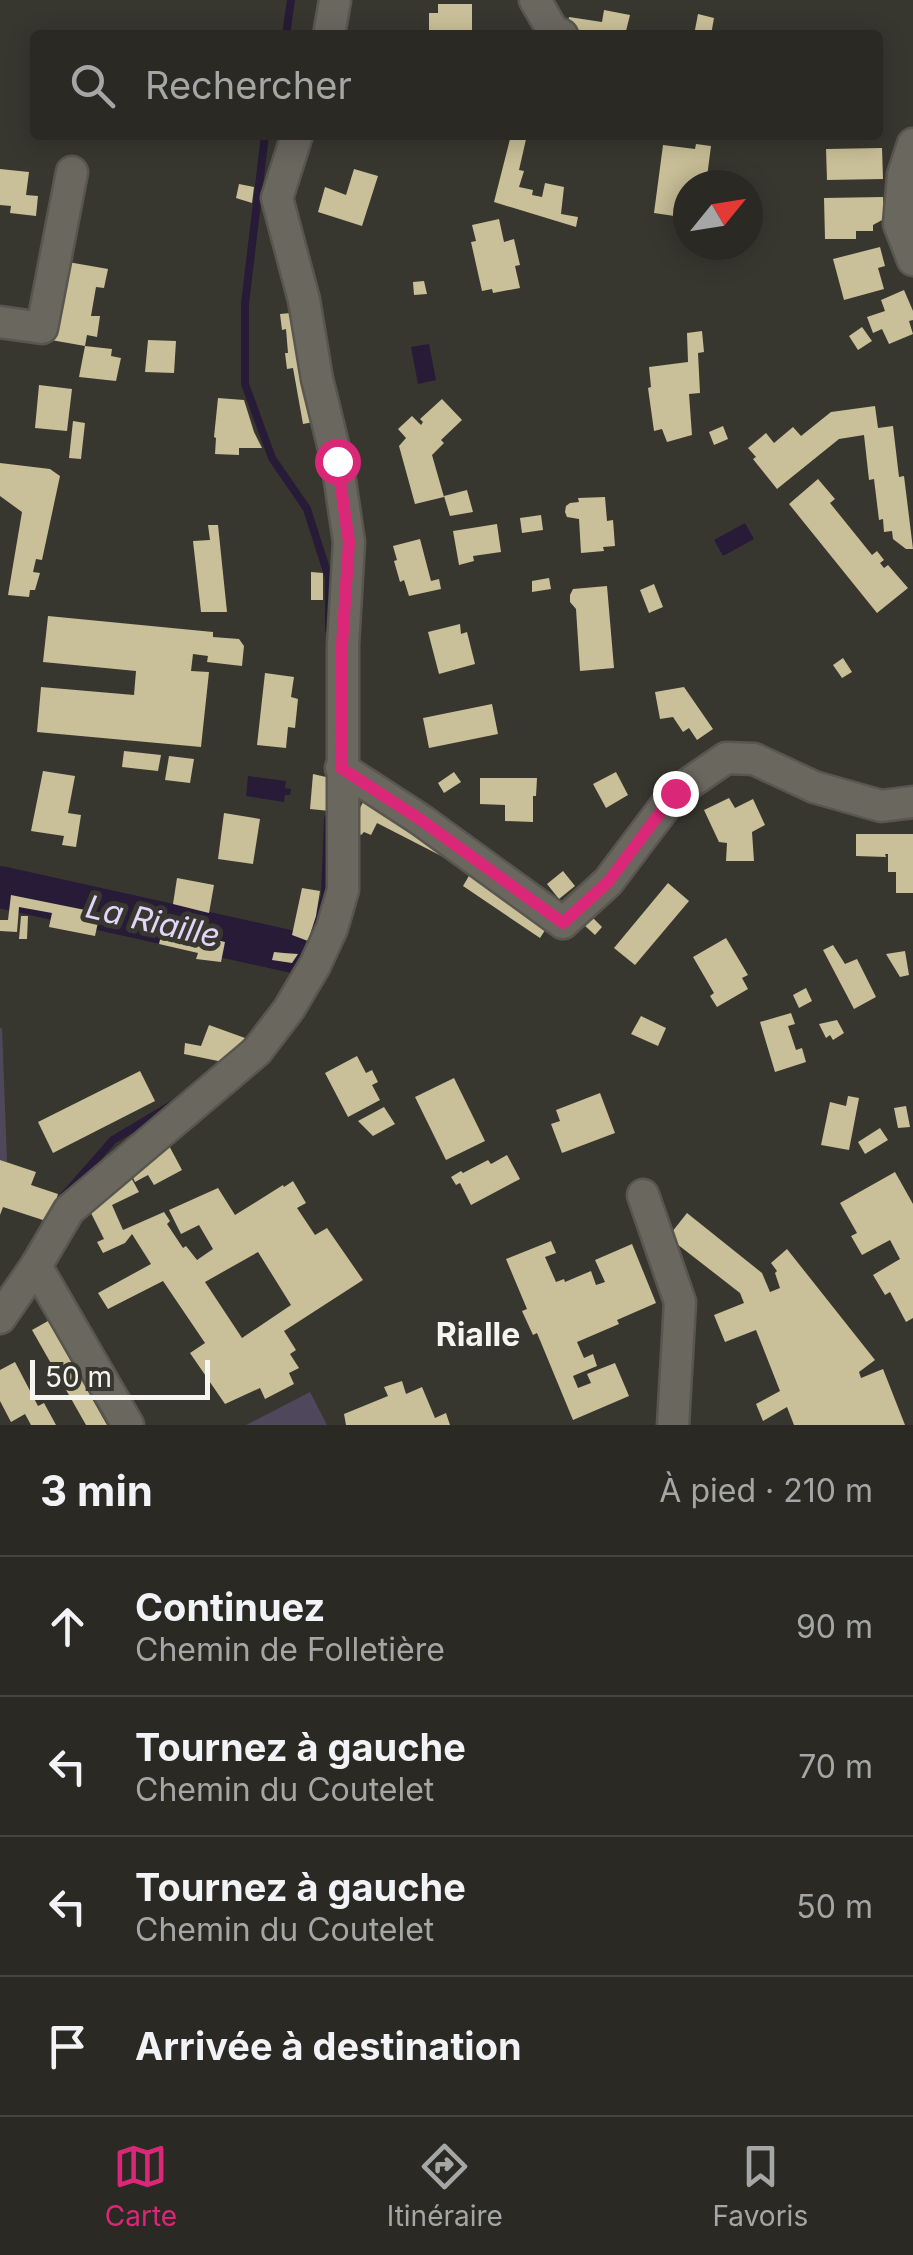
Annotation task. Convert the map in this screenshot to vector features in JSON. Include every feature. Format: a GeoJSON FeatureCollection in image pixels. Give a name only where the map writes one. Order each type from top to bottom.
{"type":"FeatureCollection","features":[{"type":"Feature","properties":{"kind":"street"},"geometry":{"type":"LineString","coordinates":[[330,30],[336,0]]}},
{"type":"Feature","properties":{"kind":"street"},"geometry":{"type":"LineString","coordinates":[[535,0],[552,30]]}},
{"type":"Feature","properties":{"kind":"street"},"geometry":{"type":"LineString","coordinates":[[0,1318],[68,1210],[256,1051],[289,1008],[314,965],[332,928],[343,890],[342,645],[349,542],[337,461],[317,379],[304,300],[277,198],[295,140]]}},
{"type":"Feature","properties":{"kind":"street"},"geometry":{"type":"LineString","coordinates":[[913,144],[902,175],[899,224],[913,260]]}},
{"type":"Feature","properties":{"kind":"street"},"geometry":{"type":"LineString","coordinates":[[0,322],[42,328],[72,172]]}},
{"type":"Feature","properties":{"kind":"street"},"geometry":{"type":"LineString","coordinates":[[341,768],[421,820],[563,923],[608,882],[675,793],[726,758],[754,759],[814,787],[881,806],[913,802]]}},
{"type":"Feature","properties":{"kind":"street"},"geometry":{"type":"LineString","coordinates":[[643,1195],[680,1302],[673,1425]]}},
{"type":"Feature","properties":{"kind":"street"},"geometry":{"type":"LineString","coordinates":[[36,1266],[128,1425]]}},
{"type":"Feature","properties":{"kind":"shaded area"},"geometry":{"type":"Polygon","coordinates":[[[429,344],[436,380],[418,384],[411,347],[429,344]]]}},
{"type":"Feature","properties":{"kind":"shaded area"},"geometry":{"type":"Polygon","coordinates":[[[745,523],[754,539],[723,556],[714,540],[745,523]]]}},
{"type":"Feature","properties":{"kind":"shaded area"},"geometry":{"type":"Polygon","coordinates":[[[248,776],[286,781],[290,795],[285,795],[284,802],[246,796],[248,776]]]}},
{"type":"Feature","properties":{"kind":"shaded area"},"geometry":{"type":"Polygon","coordinates":[[[2,1028],[7,1162],[0,1160],[2,1028]]]}},
{"type":"Feature","properties":{"kind":"shaded area"},"geometry":{"type":"Polygon","coordinates":[[[310,1392],[327,1425],[246,1425],[310,1392]]]}},
{"type":"Feature","properties":{"kind":"building"},"geometry":{"type":"Polygon","coordinates":[[[438,4],[472,4],[472,30],[429,30],[429,13],[438,13],[438,4]]]}},
{"type":"Feature","properties":{"kind":"building"},"geometry":{"type":"Polygon","coordinates":[[[604,10],[630,15],[626,30],[567,28],[569,17],[602,22],[604,10]]]}},
{"type":"Feature","properties":{"kind":"building"},"geometry":{"type":"Polygon","coordinates":[[[698,14],[714,18],[712,30],[695,30],[698,14]]]}},
{"type":"Feature","properties":{"kind":"building"},"geometry":{"type":"Polygon","coordinates":[[[510,140],[526,140],[519,187],[542,197],[545,183],[564,187],[561,214],[578,217],[576,227],[494,202],[510,140]]]}},
{"type":"Feature","properties":{"kind":"building"},"geometry":{"type":"Polygon","coordinates":[[[696,144],[711,146],[708,170],[673,170],[673,216],[654,213],[663,145],[695,149],[696,144]]]}},
{"type":"Feature","properties":{"kind":"building"},"geometry":{"type":"Polygon","coordinates":[[[882,148],[883,179],[827,180],[826,149],[882,148]]]}},
{"type":"Feature","properties":{"kind":"building"},"geometry":{"type":"Polygon","coordinates":[[[0,169],[29,172],[26,195],[38,196],[36,216],[10,213],[11,206],[0,205],[0,169]]]}},
{"type":"Feature","properties":{"kind":"building"},"geometry":{"type":"Polygon","coordinates":[[[354,169],[378,176],[362,226],[318,212],[325,187],[346,195],[354,169]]]}},
{"type":"Feature","properties":{"kind":"building"},"geometry":{"type":"Polygon","coordinates":[[[239,184],[254,187],[252,203],[236,198],[239,184]]]}},
{"type":"Feature","properties":{"kind":"building"},"geometry":{"type":"Polygon","coordinates":[[[883,197],[884,219],[873,225],[873,231],[856,231],[856,239],[825,239],[824,198],[883,197]]]}},
{"type":"Feature","properties":{"kind":"building"},"geometry":{"type":"Polygon","coordinates":[[[499,219],[504,242],[514,239],[520,288],[493,293],[492,289],[482,291],[471,242],[476,241],[472,225],[499,219]]]}},
{"type":"Feature","properties":{"kind":"building"},"geometry":{"type":"Polygon","coordinates":[[[880,247],[885,266],[878,268],[884,289],[844,300],[833,259],[880,247]]]}},
{"type":"Feature","properties":{"kind":"building"},"geometry":{"type":"Polygon","coordinates":[[[68,262],[108,269],[104,288],[96,287],[91,316],[100,316],[97,337],[87,335],[85,346],[51,340],[68,262]]]}},
{"type":"Feature","properties":{"kind":"building"},"geometry":{"type":"Polygon","coordinates":[[[424,281],[427,294],[414,295],[413,282],[424,281]]]}},
{"type":"Feature","properties":{"kind":"building"},"geometry":{"type":"Polygon","coordinates":[[[904,290],[913,311],[913,320],[909,321],[913,334],[889,344],[882,329],[873,333],[867,317],[885,311],[881,300],[904,290]]]}},
{"type":"Feature","properties":{"kind":"building"},"geometry":{"type":"Polygon","coordinates":[[[301,312],[319,421],[303,424],[293,368],[287,369],[286,329],[282,330],[280,314],[301,312]]]}},
{"type":"Feature","properties":{"kind":"building"},"geometry":{"type":"Polygon","coordinates":[[[862,327],[872,341],[858,350],[849,336],[862,327]]]}},
{"type":"Feature","properties":{"kind":"building"},"geometry":{"type":"Polygon","coordinates":[[[702,331],[704,352],[698,353],[700,393],[689,394],[692,435],[667,442],[662,429],[654,431],[649,367],[688,362],[687,333],[702,331]]]}},
{"type":"Feature","properties":{"kind":"building"},"geometry":{"type":"Polygon","coordinates":[[[148,340],[176,341],[174,373],[145,372],[148,340]]]}},
{"type":"Feature","properties":{"kind":"building"},"geometry":{"type":"Polygon","coordinates":[[[85,346],[112,349],[111,356],[121,358],[116,381],[79,377],[85,346]]]}},
{"type":"Feature","properties":{"kind":"building"},"geometry":{"type":"Polygon","coordinates":[[[39,385],[72,389],[67,431],[35,428],[39,385]]]}},
{"type":"Feature","properties":{"kind":"building"},"geometry":{"type":"Polygon","coordinates":[[[218,398],[244,400],[262,448],[239,448],[239,455],[215,454],[218,398]]]}},
{"type":"Feature","properties":{"kind":"building"},"geometry":{"type":"Polygon","coordinates":[[[442,399],[462,420],[432,455],[444,497],[415,504],[399,446],[406,438],[398,429],[412,416],[421,425],[420,419],[442,399]]]}},
{"type":"Feature","properties":{"kind":"building"},"geometry":{"type":"Polygon","coordinates":[[[875,406],[878,428],[893,426],[913,549],[906,549],[893,539],[892,531],[884,532],[874,479],[869,480],[864,435],[839,439],[777,489],[748,448],[766,433],[774,443],[793,427],[801,436],[831,412],[875,406]]]}},
{"type":"Feature","properties":{"kind":"building"},"geometry":{"type":"Polygon","coordinates":[[[73,421],[85,423],[81,459],[69,458],[73,421]]]}},
{"type":"Feature","properties":{"kind":"building"},"geometry":{"type":"Polygon","coordinates":[[[723,426],[728,439],[714,445],[709,432],[723,426]]]}},
{"type":"Feature","properties":{"kind":"building"},"geometry":{"type":"Polygon","coordinates":[[[0,463],[50,469],[60,476],[42,560],[36,559],[33,572],[40,573],[29,597],[8,595],[22,512],[0,496],[0,463]]]}},
{"type":"Feature","properties":{"kind":"building"},"geometry":{"type":"Polygon","coordinates":[[[818,479],[835,499],[830,503],[872,555],[877,551],[884,560],[880,563],[884,568],[888,565],[908,588],[877,613],[789,504],[818,479]]]}},
{"type":"Feature","properties":{"kind":"building"},"geometry":{"type":"Polygon","coordinates":[[[467,490],[473,512],[450,516],[444,496],[467,490]]]}},
{"type":"Feature","properties":{"kind":"building"},"geometry":{"type":"Polygon","coordinates":[[[605,497],[607,521],[613,520],[615,546],[581,553],[579,519],[567,517],[566,506],[579,502],[578,498],[605,497]]]}},
{"type":"Feature","properties":{"kind":"building"},"geometry":{"type":"Polygon","coordinates":[[[541,515],[543,530],[522,533],[520,518],[541,515]]]}},
{"type":"Feature","properties":{"kind":"building"},"geometry":{"type":"Polygon","coordinates":[[[497,524],[501,552],[473,556],[474,561],[459,565],[453,531],[497,524]]]}},
{"type":"Feature","properties":{"kind":"building"},"geometry":{"type":"Polygon","coordinates":[[[208,525],[218,525],[227,612],[201,612],[193,541],[210,540],[208,525]]]}},
{"type":"Feature","properties":{"kind":"building"},"geometry":{"type":"Polygon","coordinates":[[[420,539],[431,581],[439,579],[441,589],[409,596],[404,580],[400,582],[393,546],[420,539]]]}},
{"type":"Feature","properties":{"kind":"building"},"geometry":{"type":"Polygon","coordinates":[[[311,572],[323,573],[323,600],[311,600],[311,572]]]}},
{"type":"Feature","properties":{"kind":"building"},"geometry":{"type":"Polygon","coordinates":[[[549,578],[551,589],[532,592],[532,581],[549,578]]]}},
{"type":"Feature","properties":{"kind":"building"},"geometry":{"type":"Polygon","coordinates":[[[654,584],[663,607],[649,613],[640,590],[654,584]]]}},
{"type":"Feature","properties":{"kind":"building"},"geometry":{"type":"Polygon","coordinates":[[[607,586],[614,668],[580,671],[576,609],[570,595],[573,589],[607,586]]]}},
{"type":"Feature","properties":{"kind":"building"},"geometry":{"type":"Polygon","coordinates":[[[48,616],[213,632],[213,637],[239,639],[244,646],[242,666],[207,662],[208,656],[193,654],[191,671],[209,672],[201,747],[37,732],[41,687],[134,695],[136,671],[43,662],[48,616]]]}},
{"type":"Feature","properties":{"kind":"building"},"geometry":{"type":"Polygon","coordinates":[[[460,624],[461,634],[467,632],[475,664],[439,674],[428,632],[460,624]]]}},
{"type":"Feature","properties":{"kind":"building"},"geometry":{"type":"Polygon","coordinates":[[[843,658],[852,672],[842,678],[833,665],[843,658]]]}},
{"type":"Feature","properties":{"kind":"building"},"geometry":{"type":"Polygon","coordinates":[[[265,673],[294,677],[291,697],[298,699],[295,728],[288,727],[286,748],[257,745],[265,673]]]}},
{"type":"Feature","properties":{"kind":"building"},"geometry":{"type":"Polygon","coordinates":[[[684,687],[713,729],[697,740],[689,728],[683,732],[673,717],[660,719],[655,692],[684,687]]]}},
{"type":"Feature","properties":{"kind":"building"},"geometry":{"type":"Polygon","coordinates":[[[492,704],[498,734],[429,748],[423,718],[492,704]]]}},
{"type":"Feature","properties":{"kind":"building"},"geometry":{"type":"Polygon","coordinates":[[[124,751],[161,755],[158,771],[122,767],[124,751]]]}},
{"type":"Feature","properties":{"kind":"building"},"geometry":{"type":"Polygon","coordinates":[[[169,756],[194,759],[190,783],[165,780],[169,756]]]}},
{"type":"Feature","properties":{"kind":"building"},"geometry":{"type":"Polygon","coordinates":[[[43,771],[75,776],[68,813],[81,815],[76,847],[62,845],[64,836],[31,831],[43,771]]]}},
{"type":"Feature","properties":{"kind":"building"},"geometry":{"type":"Polygon","coordinates":[[[454,772],[461,782],[444,793],[438,783],[454,772]]]}},
{"type":"Feature","properties":{"kind":"building"},"geometry":{"type":"Polygon","coordinates":[[[616,772],[628,795],[606,808],[593,784],[616,772]]]}},
{"type":"Feature","properties":{"kind":"building"},"geometry":{"type":"Polygon","coordinates":[[[313,774],[326,777],[330,811],[310,809],[313,774]]]}},
{"type":"Feature","properties":{"kind":"building"},"geometry":{"type":"Polygon","coordinates":[[[480,778],[537,778],[533,822],[505,821],[505,805],[480,804],[480,778]]]}},
{"type":"Feature","properties":{"kind":"building"},"geometry":{"type":"Polygon","coordinates":[[[367,794],[551,921],[540,938],[463,886],[470,874],[455,863],[377,823],[371,835],[356,832],[358,812],[367,794]]]}},
{"type":"Feature","properties":{"kind":"building"},"geometry":{"type":"Polygon","coordinates":[[[729,798],[735,808],[753,799],[765,825],[752,832],[754,861],[726,861],[727,843],[719,842],[704,810],[729,798]]]}},
{"type":"Feature","properties":{"kind":"building"},"geometry":{"type":"Polygon","coordinates":[[[224,813],[260,819],[253,864],[218,859],[224,813]]]}},
{"type":"Feature","properties":{"kind":"building"},"geometry":{"type":"Polygon","coordinates":[[[856,834],[913,834],[913,893],[896,893],[896,872],[888,872],[888,854],[856,856],[856,834]]]}},
{"type":"Feature","properties":{"kind":"building"},"geometry":{"type":"Polygon","coordinates":[[[563,871],[575,886],[559,899],[547,884],[563,871]]]}},
{"type":"Feature","properties":{"kind":"building"},"geometry":{"type":"Polygon","coordinates":[[[177,878],[214,885],[209,913],[173,904],[177,878]]]}},
{"type":"Feature","properties":{"kind":"building"},"geometry":{"type":"Polygon","coordinates":[[[668,883],[689,901],[635,965],[614,948],[668,883]]]}},
{"type":"Feature","properties":{"kind":"building"},"geometry":{"type":"Polygon","coordinates":[[[302,888],[320,891],[308,941],[292,935],[302,888]]]}},
{"type":"Feature","properties":{"kind":"building"},"geometry":{"type":"Polygon","coordinates":[[[11,895],[100,913],[95,936],[49,927],[52,913],[19,907],[17,932],[0,931],[0,920],[8,920],[11,895]]]}},
{"type":"Feature","properties":{"kind":"building"},"geometry":{"type":"Polygon","coordinates":[[[21,916],[28,916],[27,939],[19,939],[21,916]]]}},
{"type":"Feature","properties":{"kind":"building"},"geometry":{"type":"Polygon","coordinates":[[[591,916],[602,927],[595,935],[583,924],[591,916]]]}},
{"type":"Feature","properties":{"kind":"building"},"geometry":{"type":"Polygon","coordinates":[[[163,927],[225,942],[221,962],[196,959],[198,953],[159,944],[163,927]]]}},
{"type":"Feature","properties":{"kind":"building"},"geometry":{"type":"Polygon","coordinates":[[[726,938],[748,975],[742,978],[748,989],[717,1007],[710,996],[714,993],[693,957],[726,938]]]}},
{"type":"Feature","properties":{"kind":"building"},"geometry":{"type":"Polygon","coordinates":[[[833,945],[845,964],[857,959],[876,997],[854,1009],[823,950],[833,945]]]}},
{"type":"Feature","properties":{"kind":"building"},"geometry":{"type":"Polygon","coordinates":[[[905,951],[909,975],[900,977],[886,954],[905,951]]]}},
{"type":"Feature","properties":{"kind":"building"},"geometry":{"type":"Polygon","coordinates":[[[274,952],[298,954],[292,963],[272,960],[274,952]]]}},
{"type":"Feature","properties":{"kind":"building"},"geometry":{"type":"Polygon","coordinates":[[[806,988],[812,1001],[799,1008],[793,995],[806,988]]]}},
{"type":"Feature","properties":{"kind":"building"},"geometry":{"type":"Polygon","coordinates":[[[791,1013],[795,1024],[788,1026],[796,1050],[802,1048],[806,1062],[775,1072],[760,1022],[791,1013]]]}},
{"type":"Feature","properties":{"kind":"building"},"geometry":{"type":"Polygon","coordinates":[[[641,1016],[666,1028],[658,1046],[631,1034],[641,1016]]]}},
{"type":"Feature","properties":{"kind":"building"},"geometry":{"type":"Polygon","coordinates":[[[837,1020],[844,1033],[833,1040],[830,1035],[826,1038],[819,1024],[837,1020]]]}},
{"type":"Feature","properties":{"kind":"building"},"geometry":{"type":"Polygon","coordinates":[[[209,1025],[245,1038],[223,1062],[184,1054],[185,1043],[201,1046],[209,1025]]]}},
{"type":"Feature","properties":{"kind":"building"},"geometry":{"type":"Polygon","coordinates":[[[357,1056],[366,1073],[372,1070],[378,1082],[372,1085],[380,1100],[348,1117],[325,1073],[357,1056]]]}},
{"type":"Feature","properties":{"kind":"building"},"geometry":{"type":"Polygon","coordinates":[[[140,1071],[155,1101],[53,1153],[38,1122],[140,1071]]]}},
{"type":"Feature","properties":{"kind":"building"},"geometry":{"type":"Polygon","coordinates":[[[454,1078],[485,1141],[446,1160],[415,1097],[454,1078]]]}},
{"type":"Feature","properties":{"kind":"building"},"geometry":{"type":"Polygon","coordinates":[[[600,1093],[615,1133],[562,1153],[551,1124],[560,1121],[556,1110],[600,1093]]]}},
{"type":"Feature","properties":{"kind":"building"},"geometry":{"type":"Polygon","coordinates":[[[848,1096],[859,1098],[849,1150],[821,1145],[830,1102],[846,1106],[848,1096]]]}},
{"type":"Feature","properties":{"kind":"building"},"geometry":{"type":"Polygon","coordinates":[[[906,1106],[910,1127],[898,1128],[894,1108],[906,1106]]]}},
{"type":"Feature","properties":{"kind":"building"},"geometry":{"type":"Polygon","coordinates":[[[384,1107],[395,1124],[373,1136],[358,1121],[384,1107]]]}},
{"type":"Feature","properties":{"kind":"building"},"geometry":{"type":"Polygon","coordinates":[[[880,1128],[888,1140],[865,1154],[858,1142],[880,1128]]]}},
{"type":"Feature","properties":{"kind":"building"},"geometry":{"type":"Polygon","coordinates":[[[166,1140],[182,1170],[154,1185],[148,1175],[135,1182],[130,1171],[166,1140]]]}},
{"type":"Feature","properties":{"kind":"building"},"geometry":{"type":"Polygon","coordinates":[[[507,1155],[520,1179],[471,1205],[460,1183],[456,1185],[451,1177],[507,1155]]]}},
{"type":"Feature","properties":{"kind":"building"},"geometry":{"type":"Polygon","coordinates":[[[0,1160],[36,1172],[31,1185],[58,1194],[49,1222],[3,1207],[0,1215],[0,1160]]]}},
{"type":"Feature","properties":{"kind":"building"},"geometry":{"type":"Polygon","coordinates":[[[128,1172],[139,1192],[112,1205],[123,1230],[164,1212],[183,1248],[186,1246],[197,1260],[213,1249],[199,1225],[181,1234],[169,1210],[218,1188],[235,1215],[293,1181],[306,1203],[297,1208],[315,1235],[327,1228],[363,1280],[284,1331],[296,1350],[290,1354],[299,1368],[289,1373],[294,1384],[265,1399],[260,1388],[225,1404],[190,1353],[205,1343],[163,1281],[108,1309],[98,1293],[151,1264],[132,1234],[125,1243],[103,1253],[97,1242],[104,1239],[88,1207],[128,1172]],[[258,1252],[205,1282],[242,1338],[291,1305],[258,1252]]]}},
{"type":"Feature","properties":{"kind":"building"},"geometry":{"type":"Polygon","coordinates":[[[895,1172],[913,1204],[913,1318],[906,1322],[890,1292],[885,1295],[873,1275],[900,1259],[890,1240],[862,1255],[851,1236],[857,1233],[840,1203],[895,1172]]]}},
{"type":"Feature","properties":{"kind":"building"},"geometry":{"type":"Polygon","coordinates":[[[687,1213],[762,1273],[770,1292],[780,1288],[771,1263],[787,1249],[875,1360],[859,1372],[861,1378],[883,1369],[905,1425],[794,1425],[787,1407],[763,1421],[756,1404],[780,1391],[756,1330],[725,1342],[714,1315],[744,1303],[740,1293],[668,1237],[687,1213]]]}},
{"type":"Feature","properties":{"kind":"building"},"geometry":{"type":"Polygon","coordinates":[[[551,1241],[556,1253],[545,1257],[556,1282],[591,1271],[596,1285],[605,1282],[595,1260],[632,1244],[656,1303],[577,1342],[584,1358],[593,1354],[597,1366],[573,1376],[578,1388],[591,1383],[587,1374],[615,1363],[629,1396],[573,1420],[537,1333],[533,1335],[522,1311],[527,1309],[506,1259],[551,1241]]]}},
{"type":"Feature","properties":{"kind":"building"},"geometry":{"type":"Polygon","coordinates":[[[48,1321],[107,1425],[86,1425],[32,1330],[48,1321]]]}},
{"type":"Feature","properties":{"kind":"building"},"geometry":{"type":"Polygon","coordinates":[[[15,1362],[38,1406],[44,1403],[56,1425],[31,1425],[25,1414],[11,1422],[0,1401],[0,1370],[15,1362]]]}},
{"type":"Feature","properties":{"kind":"building"},"geometry":{"type":"Polygon","coordinates":[[[402,1381],[406,1394],[422,1387],[435,1418],[446,1413],[450,1425],[346,1425],[344,1414],[388,1396],[384,1387],[402,1381]]]}},
{"type":"Feature","properties":{"kind":"waterway"},"geometry":{"type":"LineString","coordinates":[[287,30],[291,0]]}},
{"type":"Feature","properties":{"kind":"waterway"},"geometry":{"type":"LineString","coordinates":[[264,140],[245,304],[245,384],[272,458],[307,509],[329,578],[329,630]]}},
{"type":"Feature","properties":{"kind":"waterway"},"geometry":{"type":"LineString","coordinates":[[312,938],[325,896],[328,819]]}},
{"type":"Feature","properties":{"kind":"waterway","name":"La Riaille"},"geometry":{"type":"LineString","coordinates":[[0,887],[307,955]]}},
{"type":"Feature","properties":{"kind":"waterway"},"geometry":{"type":"LineString","coordinates":[[62,1198],[113,1140],[175,1103]]}},
{"type":"Feature","properties":{"kind":"district","name":"Rialle"},"geometry":{"type":"Point","coordinates":[478,1334]}},
{"type":"Feature","properties":{"kind":"route"},"geometry":{"type":"LineString","coordinates":[[337,461],[349,542],[342,645],[341,768],[421,820],[563,923],[608,882],[675,793]]}}]}
